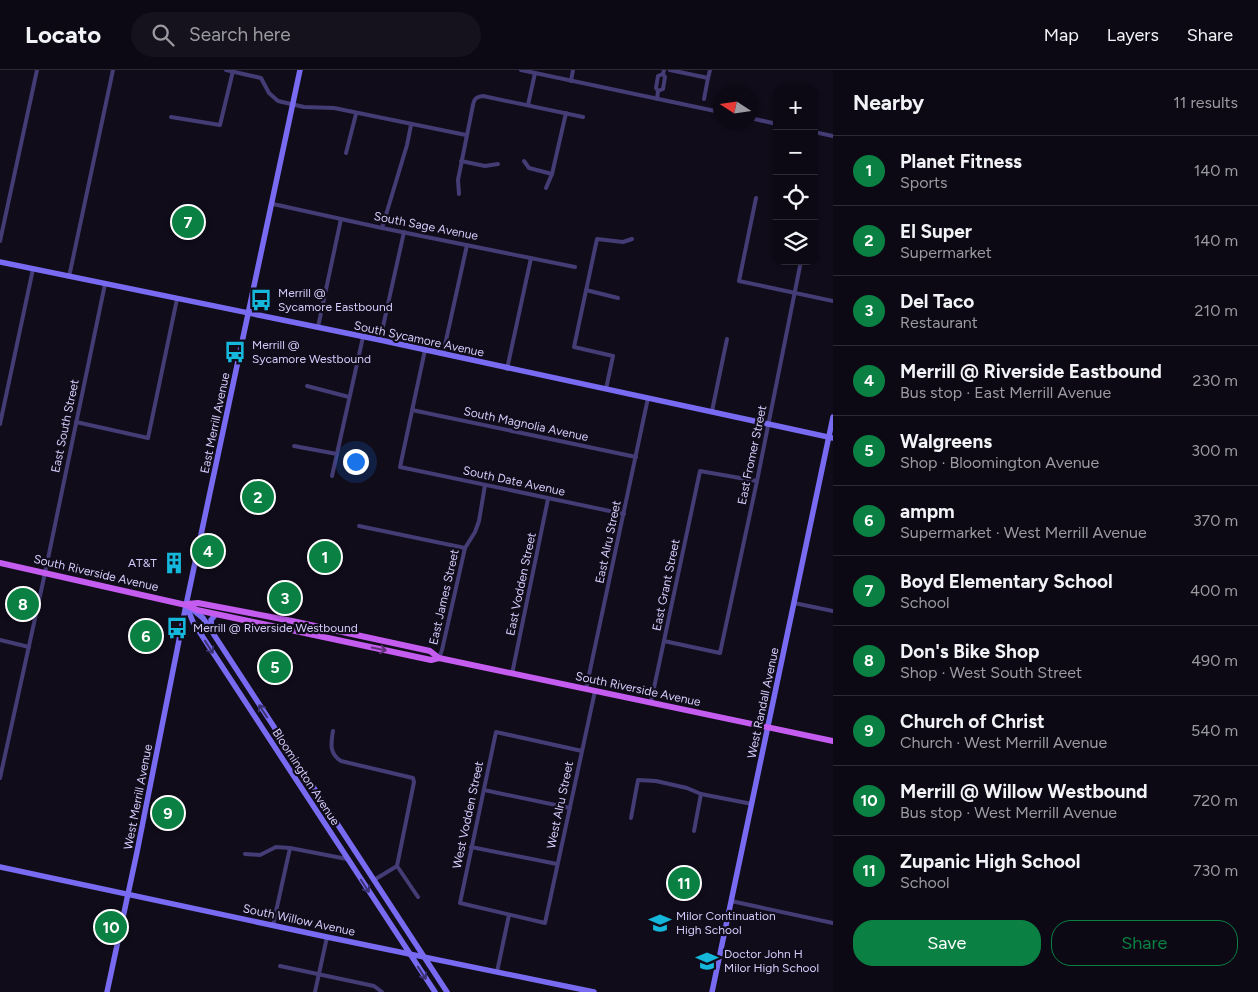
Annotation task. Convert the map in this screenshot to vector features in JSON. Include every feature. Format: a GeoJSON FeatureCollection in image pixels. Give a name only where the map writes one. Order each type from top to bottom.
{"type":"FeatureCollection","features":[{"type":"Feature","properties":{"kind":"main road","name":"South Riverside Avenue"},"geometry":{"type":"LineString","coordinates":[[0,563],[186,605],[197,610],[431,660],[439,658]]}},
{"type":"Feature","properties":{"kind":"main road","name":"South Riverside Avenue"},"geometry":{"type":"LineString","coordinates":[[186,605],[198,603],[292,621],[430,651],[439,658],[833,741]]}},
{"type":"Feature","properties":{"kind":"street"},"geometry":{"type":"LineString","coordinates":[[0,241],[37,70]]}},
{"type":"Feature","properties":{"kind":"street"},"geometry":{"type":"LineString","coordinates":[[69,277],[113,70]]}},
{"type":"Feature","properties":{"kind":"street"},"geometry":{"type":"LineString","coordinates":[[226,70],[261,78],[269,93],[278,101],[304,107],[334,108],[466,135]]}},
{"type":"Feature","properties":{"kind":"street","name":"East Merrill Avenue"},"geometry":{"type":"LineString","coordinates":[[186,605],[273,204],[300,70]]}},
{"type":"Feature","properties":{"kind":"street"},"geometry":{"type":"LineString","coordinates":[[521,70],[713,111]]}},
{"type":"Feature","properties":{"kind":"street"},"geometry":{"type":"LineString","coordinates":[[571,80],[573,70]]}},
{"type":"Feature","properties":{"kind":"street"},"geometry":{"type":"LineString","coordinates":[[670,70],[708,78]]}},
{"type":"Feature","properties":{"kind":"street"},"geometry":{"type":"LineString","coordinates":[[704,99],[710,70]]}},
{"type":"Feature","properties":{"kind":"street"},"geometry":{"type":"LineString","coordinates":[[171,117],[220,125],[233,71]]}},
{"type":"Feature","properties":{"kind":"street"},"geometry":{"type":"LineString","coordinates":[[657,99],[658,76],[663,72],[665,77],[663,89],[658,91]]}},
{"type":"Feature","properties":{"kind":"street"},"geometry":{"type":"LineString","coordinates":[[528,105],[535,73]]}},
{"type":"Feature","properties":{"kind":"street"},"geometry":{"type":"LineString","coordinates":[[657,82],[664,83]]}},
{"type":"Feature","properties":{"kind":"street"},"geometry":{"type":"LineString","coordinates":[[459,194],[458,180],[466,135],[474,100],[478,97],[483,96],[583,117]]}},
{"type":"Feature","properties":{"kind":"street"},"geometry":{"type":"LineString","coordinates":[[546,188],[552,174],[566,113]]}},
{"type":"Feature","properties":{"kind":"street"},"geometry":{"type":"LineString","coordinates":[[346,153],[356,114]]}},
{"type":"Feature","properties":{"kind":"street"},"geometry":{"type":"LineString","coordinates":[[758,120],[773,123]]}},
{"type":"Feature","properties":{"kind":"street"},"geometry":{"type":"LineString","coordinates":[[382,228],[407,145],[411,125]]}},
{"type":"Feature","properties":{"kind":"street"},"geometry":{"type":"LineString","coordinates":[[818,133],[833,136]]}},
{"type":"Feature","properties":{"kind":"street"},"geometry":{"type":"LineString","coordinates":[[461,161],[485,166],[498,164]]}},
{"type":"Feature","properties":{"kind":"street"},"geometry":{"type":"LineString","coordinates":[[524,161],[529,168],[552,174]]}},
{"type":"Feature","properties":{"kind":"street"},"geometry":{"type":"LineString","coordinates":[[756,198],[739,282],[833,301]]}},
{"type":"Feature","properties":{"kind":"street","name":"South Sage Avenue"},"geometry":{"type":"LineString","coordinates":[[273,204],[575,267]]}},
{"type":"Feature","properties":{"kind":"street"},"geometry":{"type":"LineString","coordinates":[[318,328],[341,219]]}},
{"type":"Feature","properties":{"kind":"street"},"geometry":{"type":"LineString","coordinates":[[380,340],[404,232]]}},
{"type":"Feature","properties":{"kind":"street"},"geometry":{"type":"LineString","coordinates":[[606,389],[613,356],[574,347],[597,239],[623,242],[632,238]]}},
{"type":"Feature","properties":{"kind":"street"},"geometry":{"type":"LineString","coordinates":[[443,354],[467,244]]}},
{"type":"Feature","properties":{"kind":"street"},"geometry":{"type":"LineString","coordinates":[[507,369],[531,258]]}},
{"type":"Feature","properties":{"kind":"street","name":"South Sycamore Avenue"},"geometry":{"type":"LineString","coordinates":[[0,262],[380,340],[507,369],[831,437]]}},
{"type":"Feature","properties":{"kind":"street","name":"East Fromer Street"},"geometry":{"type":"LineString","coordinates":[[664,641],[720,652],[769,424],[800,265]]}},
{"type":"Feature","properties":{"kind":"street"},"geometry":{"type":"LineString","coordinates":[[0,424],[33,269]]}},
{"type":"Feature","properties":{"kind":"street","name":"East South Street"},"geometry":{"type":"LineString","coordinates":[[0,778],[105,284]]}},
{"type":"Feature","properties":{"kind":"street"},"geometry":{"type":"LineString","coordinates":[[586,290],[618,298]]}},
{"type":"Feature","properties":{"kind":"street"},"geometry":{"type":"LineString","coordinates":[[76,422],[148,438],[177,299]]}},
{"type":"Feature","properties":{"kind":"street"},"geometry":{"type":"LineString","coordinates":[[332,476],[362,337]]}},
{"type":"Feature","properties":{"kind":"street"},"geometry":{"type":"LineString","coordinates":[[712,412],[727,339]]}},
{"type":"Feature","properties":{"kind":"street"},"geometry":{"type":"LineString","coordinates":[[412,410],[425,350]]}},
{"type":"Feature","properties":{"kind":"street"},"geometry":{"type":"LineString","coordinates":[[307,386],[348,397]]}},
{"type":"Feature","properties":{"kind":"street","name":"East Alru Street"},"geometry":{"type":"LineString","coordinates":[[586,689],[648,398]]}},
{"type":"Feature","properties":{"kind":"street","name":"South Magnolia Avenue"},"geometry":{"type":"LineString","coordinates":[[412,410],[636,457]]}},
{"type":"Feature","properties":{"kind":"street","name":"South Date Avenue"},"geometry":{"type":"LineString","coordinates":[[412,410],[400,467],[624,514]]}},
{"type":"Feature","properties":{"kind":"street","name":"West Randall Avenue"},"geometry":{"type":"LineString","coordinates":[[712,992],[831,437],[833,417]]}},
{"type":"Feature","properties":{"kind":"street"},"geometry":{"type":"LineString","coordinates":[[294,446],[337,454]]}},
{"type":"Feature","properties":{"kind":"street","name":"East Grant Street"},"geometry":{"type":"LineString","coordinates":[[651,703],[700,471],[757,481]]}},
{"type":"Feature","properties":{"kind":"street","name":"East James Street"},"geometry":{"type":"LineString","coordinates":[[439,658],[465,548],[475,532],[479,521],[486,485]]}},
{"type":"Feature","properties":{"kind":"street","name":"East Vodden Street"},"geometry":{"type":"LineString","coordinates":[[512,674],[548,499]]}},
{"type":"Feature","properties":{"kind":"street"},"geometry":{"type":"LineString","coordinates":[[359,526],[465,548]]}},
{"type":"Feature","properties":{"kind":"street"},"geometry":{"type":"LineString","coordinates":[[794,603],[833,611]]}},
{"type":"Feature","properties":{"kind":"street","name":"Bloomington Avenue"},"geometry":{"type":"LineString","coordinates":[[186,605],[203,618],[448,992]]}},
{"type":"Feature","properties":{"kind":"street","name":"Bloomington Avenue"},"geometry":{"type":"LineString","coordinates":[[186,605],[192,622],[435,992]]}},
{"type":"Feature","properties":{"kind":"street","name":"West Merrill Avenue"},"geometry":{"type":"LineString","coordinates":[[107,992],[186,605]]}},
{"type":"Feature","properties":{"kind":"street"},"geometry":{"type":"LineString","coordinates":[[212,633],[212,620],[216,614]]}},
{"type":"Feature","properties":{"kind":"street"},"geometry":{"type":"LineString","coordinates":[[0,640],[28,647]]}},
{"type":"Feature","properties":{"kind":"street","name":"West Alru Street"},"geometry":{"type":"LineString","coordinates":[[509,914],[545,923],[595,691]]}},
{"type":"Feature","properties":{"kind":"street"},"geometry":{"type":"LineString","coordinates":[[333,731],[330,746],[338,759],[412,778],[414,782],[397,866],[418,897]]}},
{"type":"Feature","properties":{"kind":"street","name":"West Vodden Street"},"geometry":{"type":"LineString","coordinates":[[509,914],[460,903],[496,732],[582,751]]}},
{"type":"Feature","properties":{"kind":"street"},"geometry":{"type":"LineString","coordinates":[[631,818],[638,780],[656,781],[687,788],[701,794],[752,804]]}},
{"type":"Feature","properties":{"kind":"street"},"geometry":{"type":"LineString","coordinates":[[484,790],[570,808]]}},
{"type":"Feature","properties":{"kind":"street"},"geometry":{"type":"LineString","coordinates":[[694,830],[701,794]]}},
{"type":"Feature","properties":{"kind":"street"},"geometry":{"type":"LineString","coordinates":[[245,854],[260,855],[276,847],[348,859]]}},
{"type":"Feature","properties":{"kind":"street"},"geometry":{"type":"LineString","coordinates":[[471,847],[557,864]]}},
{"type":"Feature","properties":{"kind":"street"},"geometry":{"type":"LineString","coordinates":[[273,925],[290,848]]}},
{"type":"Feature","properties":{"kind":"street"},"geometry":{"type":"LineString","coordinates":[[374,880],[397,866]]}},
{"type":"Feature","properties":{"kind":"street","name":"South Willow Avenue"},"geometry":{"type":"LineString","coordinates":[[0,867],[577,990],[594,992]]}},
{"type":"Feature","properties":{"kind":"street"},"geometry":{"type":"LineString","coordinates":[[732,901],[833,923]]}},
{"type":"Feature","properties":{"kind":"street"},"geometry":{"type":"LineString","coordinates":[[497,972],[509,914]]}},
{"type":"Feature","properties":{"kind":"street"},"geometry":{"type":"LineString","coordinates":[[315,992],[327,937]]}},
{"type":"Feature","properties":{"kind":"street"},"geometry":{"type":"LineString","coordinates":[[280,966],[374,986],[382,992]]}},
{"type":"Feature","properties":{"kind":"place","name":"Boyd Elementary School"},"geometry":{"type":"Point","coordinates":[188,222]}},
{"type":"Feature","properties":{"kind":"place","name":"Merrill @ Sycamore Eastbound"},"geometry":{"type":"Point","coordinates":[261,300]}},
{"type":"Feature","properties":{"kind":"place","name":"Merrill @ Sycamore Westbound"},"geometry":{"type":"Point","coordinates":[235,352]}},
{"type":"Feature","properties":{"kind":"place","name":"El Super"},"geometry":{"type":"Point","coordinates":[258,497]}},
{"type":"Feature","properties":{"kind":"place","name":"Merrill @ Riverside Eastbound"},"geometry":{"type":"Point","coordinates":[208,551]}},
{"type":"Feature","properties":{"kind":"place","name":"Planet Fitness"},"geometry":{"type":"Point","coordinates":[325,557]}},
{"type":"Feature","properties":{"kind":"place","name":"AT&T"},"geometry":{"type":"Point","coordinates":[174,563]}},
{"type":"Feature","properties":{"kind":"place","name":"Del Taco"},"geometry":{"type":"Point","coordinates":[285,598]}},
{"type":"Feature","properties":{"kind":"place","name":"Don's Bike Shop"},"geometry":{"type":"Point","coordinates":[23,604]}},
{"type":"Feature","properties":{"kind":"place","name":"Merrill @ Riverside Westbound"},"geometry":{"type":"Point","coordinates":[177,628]}},
{"type":"Feature","properties":{"kind":"place","name":"ampm"},"geometry":{"type":"Point","coordinates":[146,636]}},
{"type":"Feature","properties":{"kind":"place","name":"Walgreens"},"geometry":{"type":"Point","coordinates":[275,667]}},
{"type":"Feature","properties":{"kind":"place","name":"Church of Christ"},"geometry":{"type":"Point","coordinates":[168,813]}},
{"type":"Feature","properties":{"kind":"place","name":"Zupanic High School"},"geometry":{"type":"Point","coordinates":[684,883]}},
{"type":"Feature","properties":{"kind":"place","name":"Milor Continuation High School"},"geometry":{"type":"Point","coordinates":[660,923]}},
{"type":"Feature","properties":{"kind":"place","name":"Merrill @ Willow Westbound"},"geometry":{"type":"Point","coordinates":[111,927]}},
{"type":"Feature","properties":{"kind":"place","name":"Doctor John H Milor High School"},"geometry":{"type":"Point","coordinates":[707,961]}}]}
